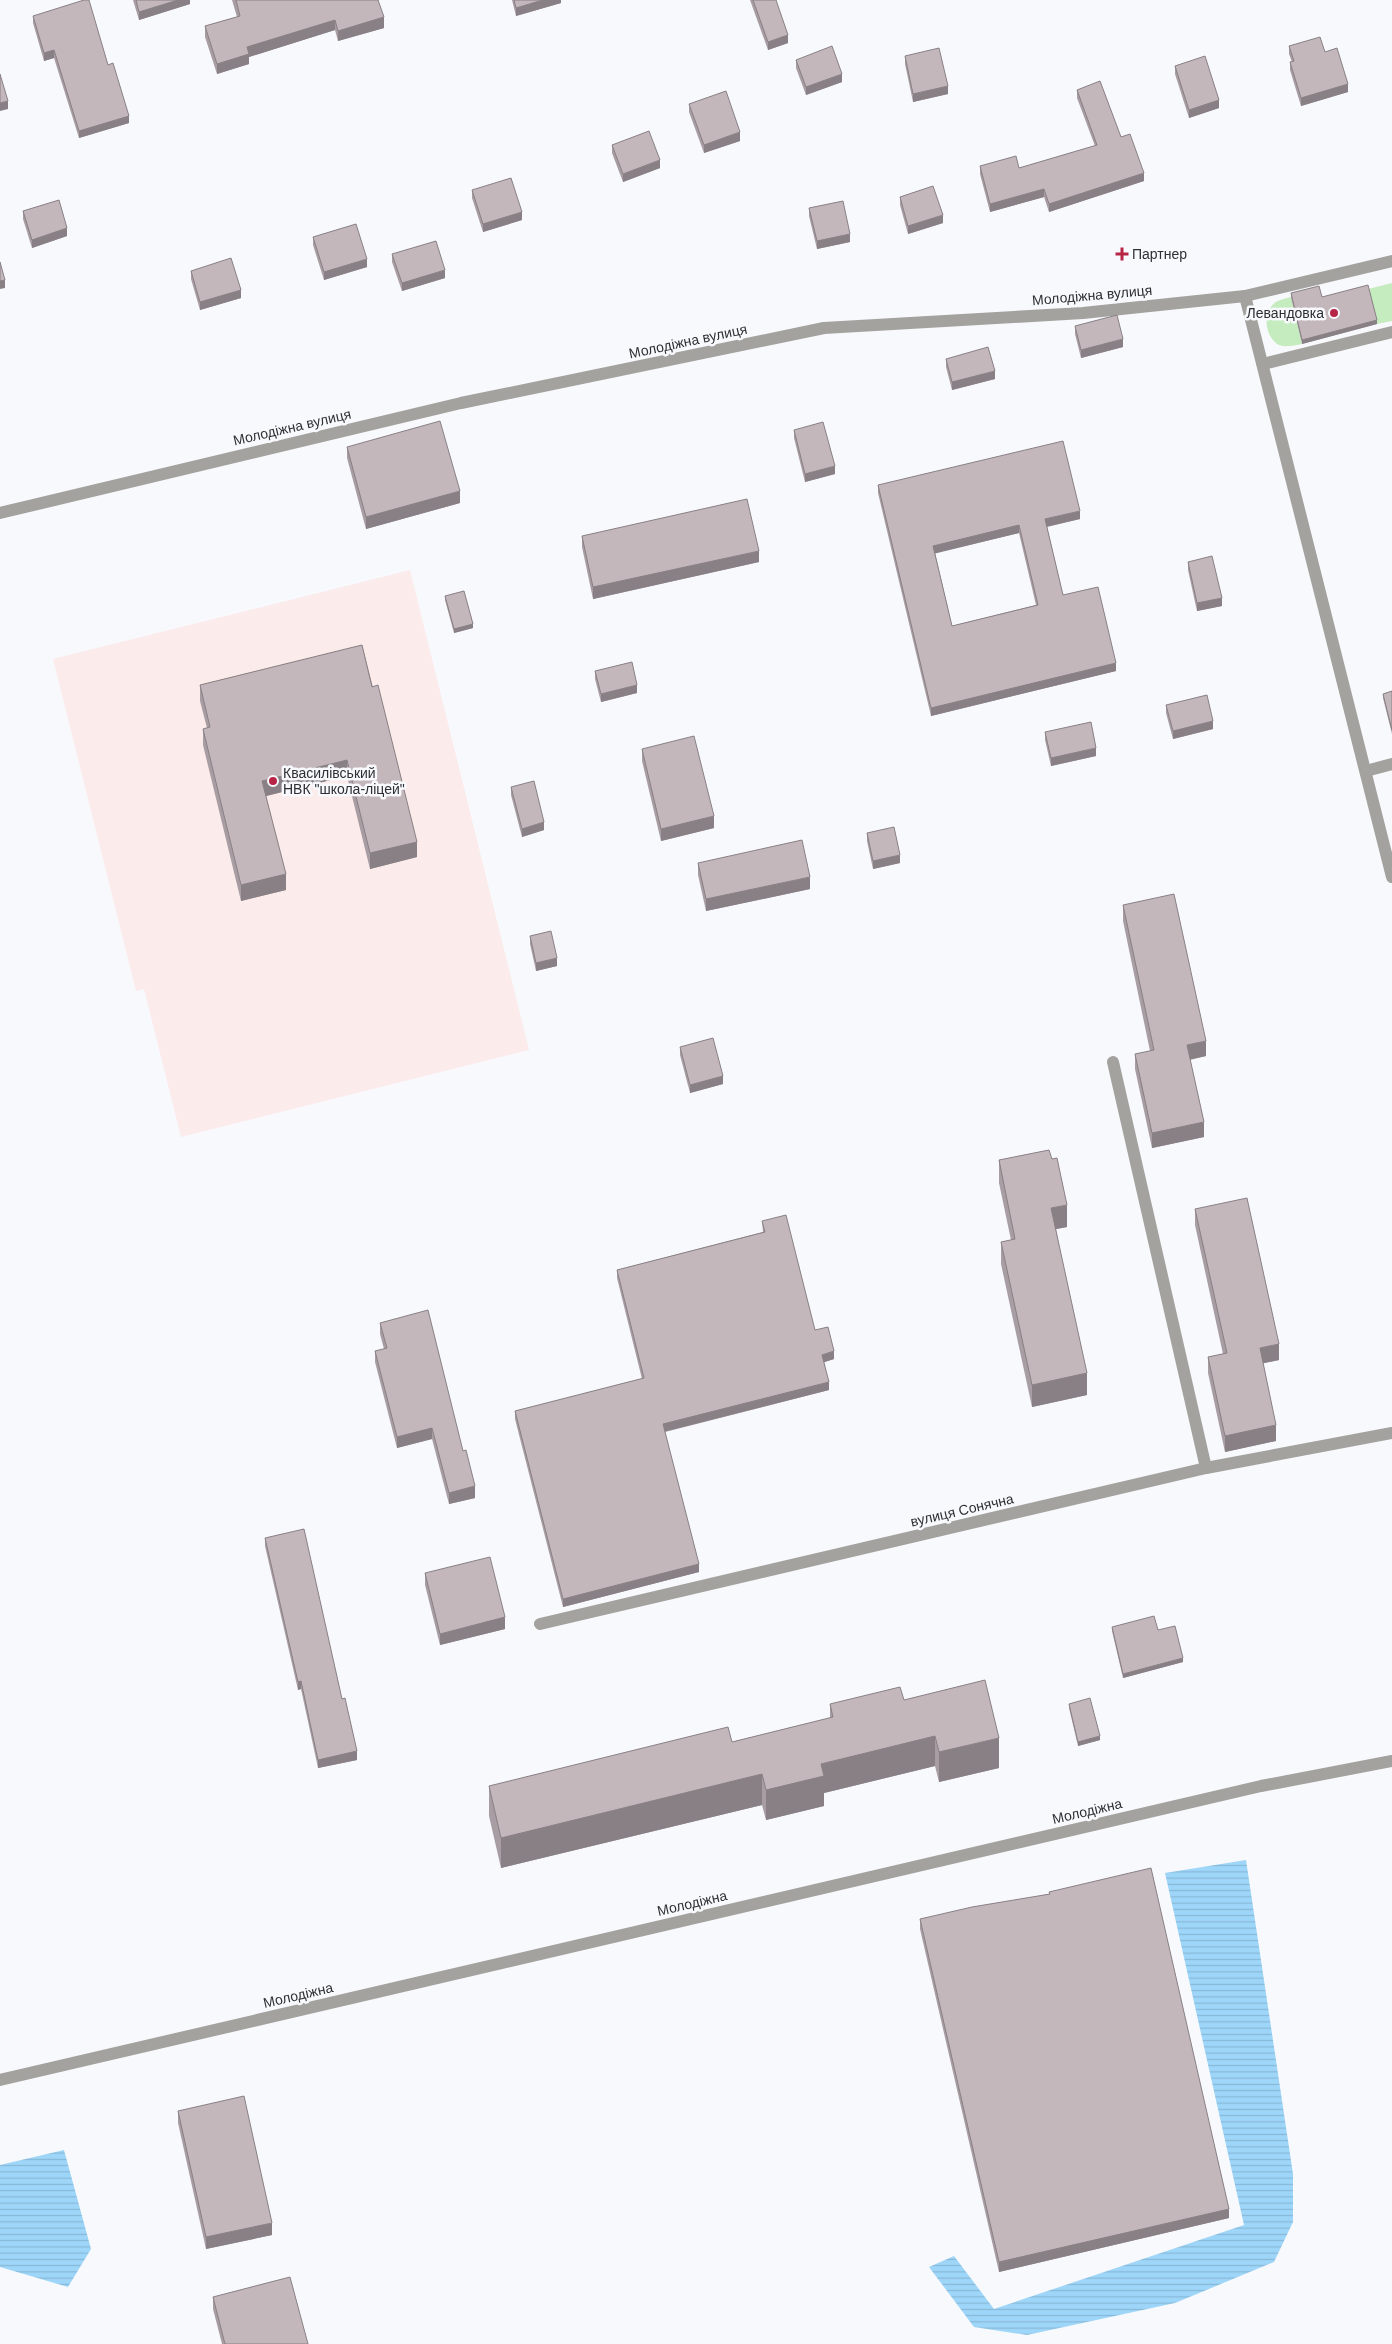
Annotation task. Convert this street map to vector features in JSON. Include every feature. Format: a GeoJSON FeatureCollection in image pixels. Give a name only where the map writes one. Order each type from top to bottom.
{"type":"FeatureCollection","features":[{"type":"Feature","properties":{"kind":"street","name":"Молодіжна вулиця"},"geometry":{"type":"LineString","coordinates":[[0,513],[451,405],[824,328],[1083,313],[1245,296],[1392,261]]}},
{"type":"Feature","properties":{"kind":"street"},"geometry":{"type":"LineString","coordinates":[[1245,296],[1392,877]]}},
{"type":"Feature","properties":{"kind":"street"},"geometry":{"type":"LineString","coordinates":[[1263,364],[1392,332]]}},
{"type":"Feature","properties":{"kind":"street"},"geometry":{"type":"LineString","coordinates":[[1366,771],[1392,764]]}},
{"type":"Feature","properties":{"kind":"street"},"geometry":{"type":"LineString","coordinates":[[1113,1062],[1206,1468]]}},
{"type":"Feature","properties":{"kind":"street","name":"вулиця Сонячна"},"geometry":{"type":"LineString","coordinates":[[540,1624],[1206,1468],[1392,1433]]}},
{"type":"Feature","properties":{"kind":"street","name":"Молодіжна"},"geometry":{"type":"LineString","coordinates":[[0,2080],[1261,1786],[1392,1761]]}},
{"type":"Feature","properties":{"kind":"shaded area","name":"Квасилівський НВК \"школа-ліцей\""},"geometry":{"type":"Polygon","coordinates":[[[410,570],[529,1050],[181,1137],[144,989],[136,991],[53,659],[410,570]]]}},
{"type":"Feature","properties":{"kind":"green space"},"geometry":{"type":"Polygon","coordinates":[[[1392,283],[1392,321],[1377,324],[1368,289],[1392,283]]]}},
{"type":"Feature","properties":{"kind":"green space"},"geometry":{"type":"Polygon","coordinates":[[[1291,297],[1302,344],[1282,346],[1271,338],[1267,328],[1267,317],[1275,303],[1291,297]]]}},
{"type":"Feature","properties":{"kind":"water"},"geometry":{"type":"Polygon","coordinates":[[[1246,1860],[1293,2174],[1293,2222],[1274,2262],[1175,2303],[1027,2335],[974,2327],[929,2267],[954,2256],[994,2309],[1244,2225],[1165,1873],[1246,1860]]]}},
{"type":"Feature","properties":{"kind":"water"},"geometry":{"type":"Polygon","coordinates":[[[64,2150],[91,2249],[68,2287],[0,2267],[0,2165],[64,2150]]]}},
{"type":"Feature","properties":{"kind":"building"},"geometry":{"type":"Polygon","coordinates":[[[89,0],[108,65],[113,63],[129,116],[79,131],[54,50],[44,53],[33,16],[89,0]]]}},
{"type":"Feature","properties":{"kind":"building"},"geometry":{"type":"Polygon","coordinates":[[[136,0],[178,0],[139,12],[136,0]]]}},
{"type":"Feature","properties":{"kind":"building"},"geometry":{"type":"Polygon","coordinates":[[[236,0],[378,0],[384,17],[338,31],[335,20],[247,47],[249,54],[217,64],[205,26],[240,16],[236,0]]]}},
{"type":"Feature","properties":{"kind":"building"},"geometry":{"type":"Polygon","coordinates":[[[514,0],[543,0],[516,8],[514,0]]]}},
{"type":"Feature","properties":{"kind":"building"},"geometry":{"type":"Polygon","coordinates":[[[753,0],[776,0],[788,35],[768,42],[753,0]]]}},
{"type":"Feature","properties":{"kind":"building"},"geometry":{"type":"Polygon","coordinates":[[[1320,37],[1325,52],[1337,48],[1348,84],[1301,98],[1290,62],[1294,61],[1289,46],[1320,37]]]}},
{"type":"Feature","properties":{"kind":"building"},"geometry":{"type":"Polygon","coordinates":[[[832,46],[842,74],[806,87],[796,60],[832,46]]]}},
{"type":"Feature","properties":{"kind":"building"},"geometry":{"type":"Polygon","coordinates":[[[939,48],[948,86],[913,94],[905,56],[939,48]]]}},
{"type":"Feature","properties":{"kind":"building"},"geometry":{"type":"Polygon","coordinates":[[[1205,56],[1219,100],[1189,110],[1175,66],[1205,56]]]}},
{"type":"Feature","properties":{"kind":"building"},"geometry":{"type":"Polygon","coordinates":[[[0,74],[8,101],[0,103],[0,74]]]}},
{"type":"Feature","properties":{"kind":"building"},"geometry":{"type":"Polygon","coordinates":[[[1100,81],[1121,137],[1130,134],[1144,173],[1049,204],[1044,189],[990,204],[980,166],[1016,156],[1019,168],[1097,145],[1077,90],[1100,81]]]}},
{"type":"Feature","properties":{"kind":"building"},"geometry":{"type":"Polygon","coordinates":[[[726,91],[740,132],[704,145],[689,104],[726,91]]]}},
{"type":"Feature","properties":{"kind":"building"},"geometry":{"type":"Polygon","coordinates":[[[649,131],[660,160],[623,174],[612,145],[649,131]]]}},
{"type":"Feature","properties":{"kind":"building"},"geometry":{"type":"Polygon","coordinates":[[[511,178],[522,212],[483,224],[472,190],[511,178]]]}},
{"type":"Feature","properties":{"kind":"building"},"geometry":{"type":"Polygon","coordinates":[[[933,186],[943,215],[908,226],[900,197],[933,186]]]}},
{"type":"Feature","properties":{"kind":"building"},"geometry":{"type":"Polygon","coordinates":[[[59,200],[67,228],[32,240],[23,211],[59,200]]]}},
{"type":"Feature","properties":{"kind":"building"},"geometry":{"type":"Polygon","coordinates":[[[843,201],[850,234],[817,241],[809,208],[843,201]]]}},
{"type":"Feature","properties":{"kind":"building"},"geometry":{"type":"Polygon","coordinates":[[[356,224],[367,259],[324,272],[313,237],[356,224]]]}},
{"type":"Feature","properties":{"kind":"building"},"geometry":{"type":"Polygon","coordinates":[[[436,241],[445,270],[402,283],[392,254],[436,241]]]}},
{"type":"Feature","properties":{"kind":"building"},"geometry":{"type":"Polygon","coordinates":[[[231,258],[241,290],[200,302],[191,271],[231,258]]]}},
{"type":"Feature","properties":{"kind":"building"},"geometry":{"type":"Polygon","coordinates":[[[0,262],[5,280],[0,281],[0,262]]]}},
{"type":"Feature","properties":{"kind":"building","name":"Левандовка"},"geometry":{"type":"Polygon","coordinates":[[[1368,285],[1377,320],[1302,340],[1291,293],[1319,286],[1322,297],[1368,285]]]}},
{"type":"Feature","properties":{"kind":"building"},"geometry":{"type":"Polygon","coordinates":[[[1117,315],[1123,339],[1081,350],[1075,326],[1117,315]]]}},
{"type":"Feature","properties":{"kind":"building"},"geometry":{"type":"Polygon","coordinates":[[[988,347],[995,371],[952,382],[946,359],[988,347]]]}},
{"type":"Feature","properties":{"kind":"building"},"geometry":{"type":"Polygon","coordinates":[[[440,421],[460,491],[366,517],[347,447],[440,421]]]}},
{"type":"Feature","properties":{"kind":"building"},"geometry":{"type":"Polygon","coordinates":[[[823,422],[835,466],[805,474],[794,430],[823,422]]]}},
{"type":"Feature","properties":{"kind":"building"},"geometry":{"type":"Polygon","coordinates":[[[1063,441],[1080,511],[1045,519],[1063,595],[1098,587],[1116,663],[931,708],[878,485],[1063,441]],[[1019,525],[933,546],[952,626],[1038,605],[1019,525]]]}},
{"type":"Feature","properties":{"kind":"building"},"geometry":{"type":"Polygon","coordinates":[[[747,499],[759,551],[593,587],[582,536],[747,499]]]}},
{"type":"Feature","properties":{"kind":"building"},"geometry":{"type":"Polygon","coordinates":[[[1212,556],[1222,598],[1197,603],[1188,562],[1212,556]]]}},
{"type":"Feature","properties":{"kind":"building"},"geometry":{"type":"Polygon","coordinates":[[[464,591],[473,624],[454,629],[445,596],[464,591]]]}},
{"type":"Feature","properties":{"kind":"building"},"geometry":{"type":"Polygon","coordinates":[[[362,645],[372,687],[378,685],[417,842],[370,853],[347,760],[262,781],[286,874],[241,885],[203,729],[210,727],[200,685],[362,645]]]}},
{"type":"Feature","properties":{"kind":"building"},"geometry":{"type":"Polygon","coordinates":[[[632,662],[637,685],[601,694],[595,671],[632,662]]]}},
{"type":"Feature","properties":{"kind":"building"},"geometry":{"type":"Polygon","coordinates":[[[1392,691],[1392,730],[1383,694],[1392,691]]]}},
{"type":"Feature","properties":{"kind":"building"},"geometry":{"type":"Polygon","coordinates":[[[1207,695],[1213,721],[1173,731],[1166,705],[1207,695]]]}},
{"type":"Feature","properties":{"kind":"building"},"geometry":{"type":"Polygon","coordinates":[[[1091,722],[1096,748],[1051,758],[1045,732],[1091,722]]]}},
{"type":"Feature","properties":{"kind":"building"},"geometry":{"type":"Polygon","coordinates":[[[694,736],[714,816],[661,829],[642,749],[694,736]]]}},
{"type":"Feature","properties":{"kind":"building"},"geometry":{"type":"Polygon","coordinates":[[[534,781],[544,822],[522,829],[511,787],[534,781]]]}},
{"type":"Feature","properties":{"kind":"building"},"geometry":{"type":"Polygon","coordinates":[[[894,827],[900,855],[873,861],[867,833],[894,827]]]}},
{"type":"Feature","properties":{"kind":"building"},"geometry":{"type":"Polygon","coordinates":[[[802,840],[810,877],[706,899],[698,863],[802,840]]]}},
{"type":"Feature","properties":{"kind":"building"},"geometry":{"type":"Polygon","coordinates":[[[1174,894],[1206,1041],[1187,1045],[1204,1122],[1152,1133],[1135,1054],[1154,1050],[1123,905],[1174,894]]]}},
{"type":"Feature","properties":{"kind":"building"},"geometry":{"type":"Polygon","coordinates":[[[551,931],[557,958],[536,963],[530,936],[551,931]]]}},
{"type":"Feature","properties":{"kind":"building"},"geometry":{"type":"Polygon","coordinates":[[[713,1038],[723,1076],[690,1085],[680,1047],[713,1038]]]}},
{"type":"Feature","properties":{"kind":"building"},"geometry":{"type":"Polygon","coordinates":[[[1049,1150],[1052,1159],[1057,1158],[1067,1205],[1051,1208],[1087,1373],[1032,1385],[1001,1242],[1015,1239],[999,1160],[1049,1150]]]}},
{"type":"Feature","properties":{"kind":"building"},"geometry":{"type":"Polygon","coordinates":[[[1247,1198],[1279,1344],[1260,1348],[1276,1425],[1225,1436],[1208,1357],[1227,1353],[1195,1209],[1247,1198]]]}},
{"type":"Feature","properties":{"kind":"building"},"geometry":{"type":"Polygon","coordinates":[[[786,1215],[815,1330],[828,1327],[834,1351],[822,1355],[829,1382],[663,1424],[699,1564],[563,1599],[515,1411],[644,1378],[617,1270],[765,1232],[762,1221],[786,1215]]]}},
{"type":"Feature","properties":{"kind":"building"},"geometry":{"type":"Polygon","coordinates":[[[428,1310],[463,1451],[466,1450],[475,1486],[449,1493],[432,1428],[397,1437],[375,1351],[387,1348],[380,1323],[428,1310]]]}},
{"type":"Feature","properties":{"kind":"building"},"geometry":{"type":"Polygon","coordinates":[[[304,1529],[342,1699],[345,1698],[357,1751],[318,1760],[301,1681],[298,1682],[265,1538],[304,1529]]]}},
{"type":"Feature","properties":{"kind":"building"},"geometry":{"type":"Polygon","coordinates":[[[490,1557],[505,1617],[440,1634],[425,1573],[490,1557]]]}},
{"type":"Feature","properties":{"kind":"building"},"geometry":{"type":"Polygon","coordinates":[[[1154,1616],[1158,1630],[1175,1626],[1183,1658],[1123,1674],[1112,1627],[1154,1616]]]}},
{"type":"Feature","properties":{"kind":"building"},"geometry":{"type":"Polygon","coordinates":[[[985,1680],[999,1738],[939,1752],[935,1736],[821,1764],[824,1776],[766,1790],[762,1774],[501,1838],[489,1786],[728,1727],[732,1742],[833,1717],[830,1704],[900,1687],[904,1700],[985,1680]]]}},
{"type":"Feature","properties":{"kind":"building"},"geometry":{"type":"Polygon","coordinates":[[[1090,1698],[1100,1736],[1078,1742],[1069,1704],[1090,1698]]]}},
{"type":"Feature","properties":{"kind":"building"},"geometry":{"type":"Polygon","coordinates":[[[1151,1868],[1229,2209],[999,2262],[920,1919],[972,1907],[1050,1894],[1049,1892],[1151,1868]]]}},
{"type":"Feature","properties":{"kind":"building"},"geometry":{"type":"Polygon","coordinates":[[[244,2096],[272,2223],[206,2237],[178,2111],[244,2096]]]}},
{"type":"Feature","properties":{"kind":"building"},"geometry":{"type":"Polygon","coordinates":[[[290,2277],[308,2344],[225,2344],[213,2297],[290,2277]]]}},
{"type":"Feature","properties":{"kind":"place","name":"Партнер"},"geometry":{"type":"Point","coordinates":[1122,254]}},
{"type":"Feature","properties":{"kind":"place","name":"Левандовка"},"geometry":{"type":"Point","coordinates":[1334,313]}},
{"type":"Feature","properties":{"kind":"place","name":"Квасилівський НВК \"школа-ліцей\""},"geometry":{"type":"Point","coordinates":[273,781]}}]}
